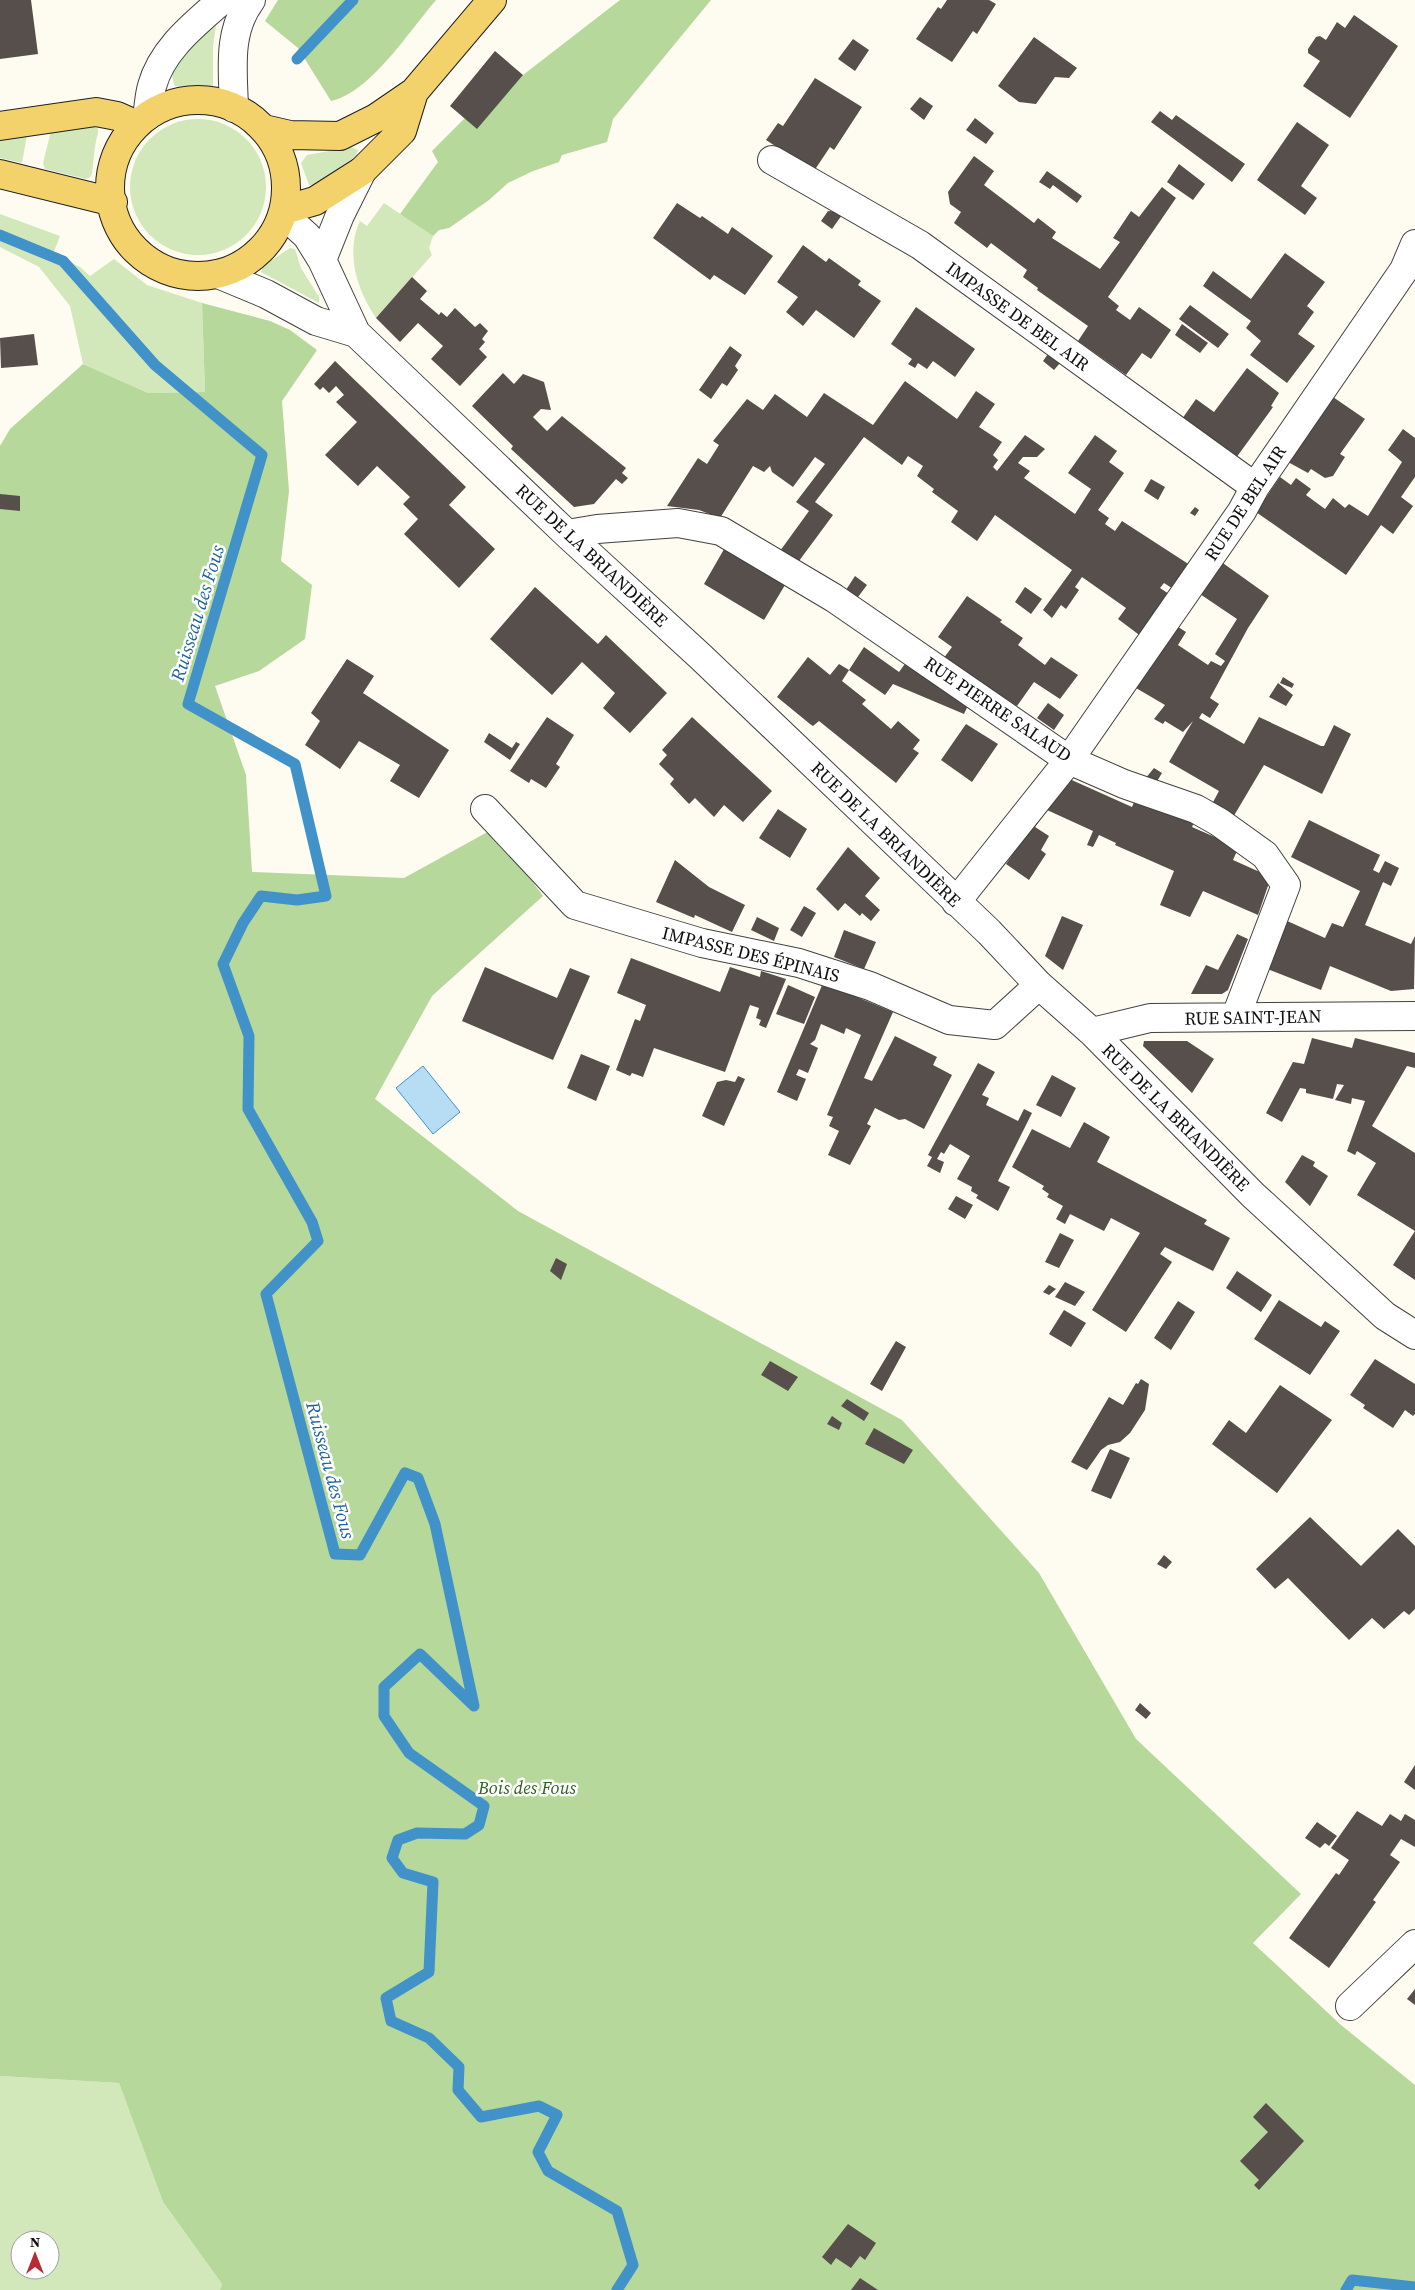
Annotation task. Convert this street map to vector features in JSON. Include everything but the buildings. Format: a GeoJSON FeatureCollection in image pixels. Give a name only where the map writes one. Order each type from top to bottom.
{"type":"FeatureCollection","features":[{"type":"Feature","properties":{"kind":"main road"},"geometry":{"type":"LineString","coordinates":[[264,129],[290,135],[340,136],[376,118],[414,92],[492,0]]}},
{"type":"Feature","properties":{"kind":"main road"},"geometry":{"type":"LineString","coordinates":[[286,212],[314,202],[362,171],[402,131],[414,92]]}},
{"type":"Feature","properties":{"kind":"main road"},"geometry":{"type":"LineString","coordinates":[[205,101],[234,108],[264,129],[280,152],[288,180],[286,212],[265,243],[246,260],[218,274],[188,274],[161,267],[136,253],[120,230],[113,202],[109,178],[116,152],[141,120],[175,104],[205,101]]}},
{"type":"Feature","properties":{"kind":"main road"},"geometry":{"type":"LineString","coordinates":[[0,126],[96,112],[141,120]]}},
{"type":"Feature","properties":{"kind":"main road"},"geometry":{"type":"LineString","coordinates":[[0,174],[113,202]]}},
{"type":"Feature","properties":{"kind":"street"},"geometry":{"type":"LineString","coordinates":[[141,120],[160,66],[182,35],[222,0]]}},
{"type":"Feature","properties":{"kind":"street"},"geometry":{"type":"LineString","coordinates":[[234,108],[233,39],[244,9],[250,0]]}},
{"type":"Feature","properties":{"kind":"street","name":"IMPASSE DE BEL AIR"},"geometry":{"type":"LineString","coordinates":[[772,160],[920,245],[1255,487]]}},
{"type":"Feature","properties":{"kind":"street"},"geometry":{"type":"LineString","coordinates":[[322,260],[340,215],[362,171]]}},
{"type":"Feature","properties":{"kind":"street","name":"RUE DE LA BRIANDIÈRE"},"geometry":{"type":"LineString","coordinates":[[286,212],[307,236],[322,260],[356,333],[456,426],[567,534],[701,657],[989,932],[1039,985],[1092,1032],[1253,1194],[1385,1316],[1415,1335]]}},
{"type":"Feature","properties":{"kind":"street","name":"RUE DE BEL AIR"},"geometry":{"type":"LineString","coordinates":[[956,902],[1069,760],[1242,511],[1255,487],[1404,270],[1415,244]]}},
{"type":"Feature","properties":{"kind":"street","name":"RUE DE LA BRIANDIÈRE"},"geometry":{"type":"LineString","coordinates":[[218,274],[266,294],[316,321],[356,333]]}},
{"type":"Feature","properties":{"kind":"street","name":"RUE PIERRE SALAUD"},"geometry":{"type":"LineString","coordinates":[[567,534],[597,529],[678,523],[721,531],[834,598],[1069,760],[1124,784],[1196,809],[1219,822],[1265,854],[1286,885],[1236,1016]]}},
{"type":"Feature","properties":{"kind":"street","name":"IMPASSE DES ÉPINAIS"},"geometry":{"type":"LineString","coordinates":[[485,809],[575,905],[702,943],[799,963],[870,986],[949,1020],[994,1025],[1039,985]]}},
{"type":"Feature","properties":{"kind":"street","name":"RUE SAINT-JEAN"},"geometry":{"type":"LineString","coordinates":[[1092,1032],[1150,1018],[1415,1016]]}},
{"type":"Feature","properties":{"kind":"street"},"geometry":{"type":"LineString","coordinates":[[1350,2006],[1415,1944]]}},
{"type":"Feature","properties":{"kind":"green space"},"geometry":{"type":"Polygon","coordinates":[[[278,0],[436,0],[375,73],[346,96],[331,101],[298,48],[265,21],[278,0]]]}},
{"type":"Feature","properties":{"kind":"green space"},"geometry":{"type":"Polygon","coordinates":[[[620,0],[711,0],[613,119],[607,142],[562,155],[559,162],[533,171],[508,183],[489,200],[449,228],[439,230],[433,236],[400,214],[438,162],[432,151],[465,118],[477,128],[523,75],[620,0]]]}},
{"type":"Feature","properties":{"kind":"green space"},"geometry":{"type":"Polygon","coordinates":[[[213,24],[216,26],[213,46],[213,86],[209,88],[175,86],[173,78],[174,69],[178,60],[184,51],[213,24]]]}},
{"type":"Feature","properties":{"kind":"green space"},"geometry":{"type":"Polygon","coordinates":[[[198,119],[224,125],[246,139],[260,161],[266,187],[260,213],[246,235],[224,249],[198,255],[172,249],[150,235],[136,213],[130,187],[136,161],[150,139],[172,125],[198,119]]]}},
{"type":"Feature","properties":{"kind":"green space"},"geometry":{"type":"Polygon","coordinates":[[[94,126],[98,129],[98,133],[90,177],[86,179],[45,169],[43,163],[51,131],[94,126]]]}},
{"type":"Feature","properties":{"kind":"green space"},"geometry":{"type":"Polygon","coordinates":[[[27,135],[22,163],[0,158],[0,138],[27,135]]]}},
{"type":"Feature","properties":{"kind":"green space"},"geometry":{"type":"Polygon","coordinates":[[[351,147],[358,150],[356,156],[315,185],[309,185],[301,163],[307,155],[351,147]]]}},
{"type":"Feature","properties":{"kind":"green space"},"geometry":{"type":"Polygon","coordinates":[[[384,203],[433,236],[429,248],[432,255],[376,318],[363,296],[353,258],[356,233],[360,221],[367,226],[384,203]]]}},
{"type":"Feature","properties":{"kind":"green space"},"geometry":{"type":"Polygon","coordinates":[[[0,214],[60,236],[53,254],[80,267],[90,276],[114,259],[147,285],[202,303],[205,392],[148,393],[83,364],[70,306],[39,267],[0,247],[0,214]]]}},
{"type":"Feature","properties":{"kind":"green space"},"geometry":{"type":"Polygon","coordinates":[[[290,248],[295,249],[301,268],[319,297],[319,303],[261,272],[264,265],[290,248]]]}},
{"type":"Feature","properties":{"kind":"green space","name":"Bois des Fous"},"geometry":{"type":"Polygon","coordinates":[[[202,303],[270,321],[290,330],[317,350],[282,401],[289,491],[281,561],[312,585],[305,639],[259,671],[215,686],[246,775],[252,872],[404,878],[493,829],[543,896],[432,996],[375,1099],[518,1211],[902,1420],[1039,1573],[1136,1739],[1301,1894],[1253,1943],[1341,2025],[1415,2085],[1415,2290],[220,2290],[222,2284],[163,2202],[119,2083],[0,2076],[0,446],[10,429],[83,364],[148,393],[205,392],[202,303]]]}},
{"type":"Feature","properties":{"kind":"green space"},"geometry":{"type":"Polygon","coordinates":[[[0,2076],[119,2083],[163,2202],[222,2284],[220,2290],[0,2290],[0,2076]]]}},
{"type":"Feature","properties":{"kind":"water"},"geometry":{"type":"Polygon","coordinates":[[[423,1066],[460,1112],[433,1134],[396,1088],[423,1066]]]}},
{"type":"Feature","properties":{"kind":"waterway"},"geometry":{"type":"LineString","coordinates":[[297,59],[353,0]]}},
{"type":"Feature","properties":{"kind":"waterway","name":"Ruisseau des Fous"},"geometry":{"type":"LineString","coordinates":[[0,235],[63,261],[155,365],[262,455],[188,704],[295,764],[326,896],[297,900],[261,896],[243,923],[223,964],[249,1036],[248,1109],[312,1222],[318,1241],[266,1294],[335,1554],[360,1555],[405,1473],[418,1478],[435,1524],[474,1706],[420,1654],[384,1687],[384,1716],[409,1753],[484,1806],[479,1825],[465,1834],[417,1833],[398,1840],[392,1858],[403,1873],[433,1882],[429,1972],[386,1998],[391,2021],[429,2038],[459,2067],[458,2090],[481,2117],[539,2106],[557,2115],[538,2152],[548,2171],[617,2211],[633,2265],[617,2290]]}},
{"type":"Feature","properties":{"kind":"waterway","name":"Ruisseau des Fous"},"geometry":{"type":"LineString","coordinates":[[1346,2290],[1352,2280],[1415,2287]]}}]}
